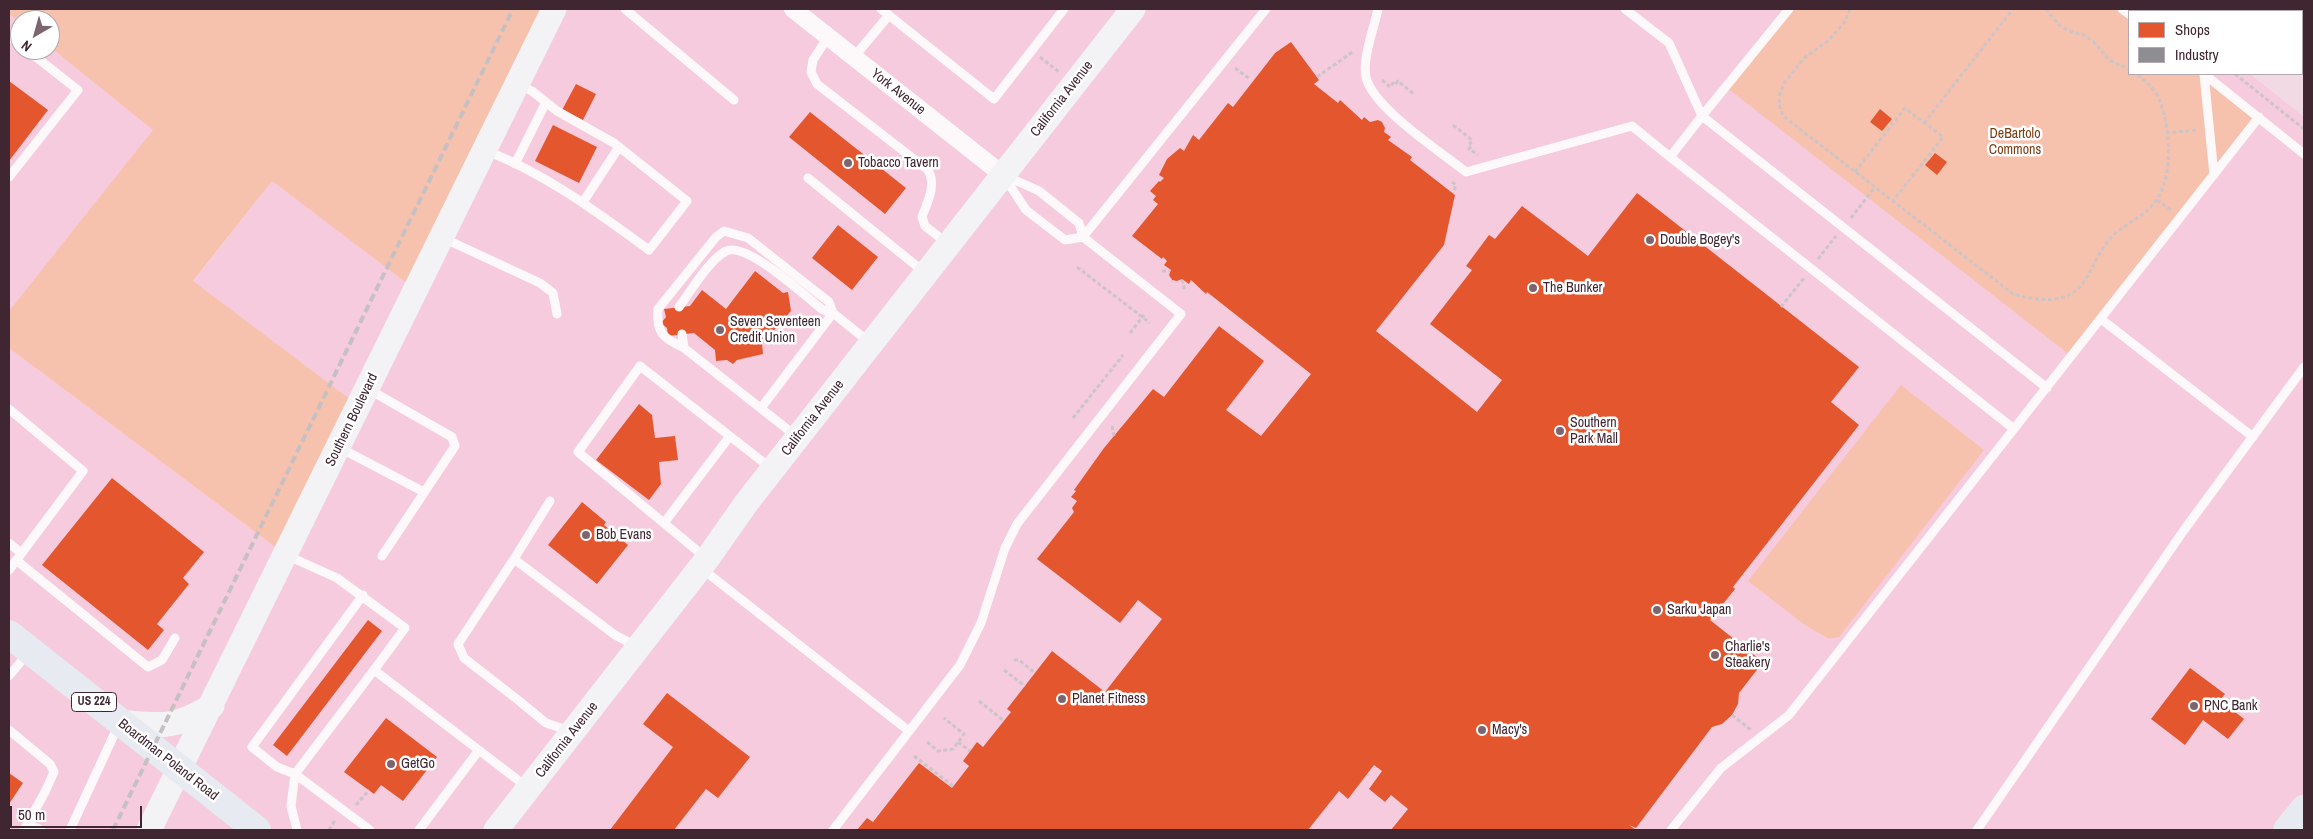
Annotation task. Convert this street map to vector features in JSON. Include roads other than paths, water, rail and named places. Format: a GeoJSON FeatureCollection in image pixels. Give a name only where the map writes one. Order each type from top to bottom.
{"type":"FeatureCollection","features":[{"type":"Feature","properties":{"kind":"main road","name":"Boardman Poland Road"},"geometry":{"type":"LineString","coordinates":[[9,634],[254,829]]}},
{"type":"Feature","properties":{"kind":"main road"},"geometry":{"type":"LineString","coordinates":[[2287,830],[2304,809]]}},
{"type":"Feature","properties":{"kind":"street","name":"Southern Boulevard"},"geometry":{"type":"LineString","coordinates":[[149,830],[212,706],[554,9]]}},
{"type":"Feature","properties":{"kind":"street","name":"York Avenue"},"geometry":{"type":"LineString","coordinates":[[793,9],[1003,175]]}},
{"type":"Feature","properties":{"kind":"street","name":"California Avenue"},"geometry":{"type":"LineString","coordinates":[[496,830],[704,563],[746,502],[1132,9]]}},
{"type":"Feature","properties":{"kind":"street"},"geometry":{"type":"LineString","coordinates":[[120,722],[168,725],[191,719],[212,706]]}},
{"type":"Feature","properties":{"kind":"lane"},"geometry":{"type":"LineString","coordinates":[[625,9],[734,100]]}},
{"type":"Feature","properties":{"kind":"lane"},"geometry":{"type":"LineString","coordinates":[[854,57],[885,12],[994,99],[1064,9]]}},
{"type":"Feature","properties":{"kind":"lane"},"geometry":{"type":"LineString","coordinates":[[1003,175],[1026,210],[1065,240],[1083,237],[1266,9]]}},
{"type":"Feature","properties":{"kind":"lane"},"geometry":{"type":"LineString","coordinates":[[1378,9],[1366,61],[1366,77],[1372,92],[1384,107],[1466,172],[1632,126],[2014,429]]}},
{"type":"Feature","properties":{"kind":"lane"},"geometry":{"type":"LineString","coordinates":[[1625,9],[1669,43],[1702,116],[2047,388]]}},
{"type":"Feature","properties":{"kind":"lane"},"geometry":{"type":"LineString","coordinates":[[1670,156],[1788,9]]}},
{"type":"Feature","properties":{"kind":"lane"},"geometry":{"type":"LineString","coordinates":[[828,36],[813,60],[811,72],[817,84],[928,170],[932,176],[931,192],[922,218],[925,226],[949,245]]}},
{"type":"Feature","properties":{"kind":"lane"},"geometry":{"type":"LineString","coordinates":[[9,177],[78,90],[40,60]]}},
{"type":"Feature","properties":{"kind":"lane"},"geometry":{"type":"LineString","coordinates":[[2204,75],[2214,175]]}},
{"type":"Feature","properties":{"kind":"lane"},"geometry":{"type":"LineString","coordinates":[[2205,75],[2304,154]]}},
{"type":"Feature","properties":{"kind":"lane"},"geometry":{"type":"LineString","coordinates":[[484,150],[515,164],[583,202],[648,250],[687,201],[619,147],[556,111],[532,91],[517,84]]}},
{"type":"Feature","properties":{"kind":"lane"},"geometry":{"type":"LineString","coordinates":[[515,164],[546,102]]}},
{"type":"Feature","properties":{"kind":"lane"},"geometry":{"type":"LineString","coordinates":[[1671,830],[1721,768],[1789,715],[2259,117]]}},
{"type":"Feature","properties":{"kind":"lane"},"geometry":{"type":"LineString","coordinates":[[583,202],[619,147]]}},
{"type":"Feature","properties":{"kind":"lane"},"geometry":{"type":"LineString","coordinates":[[832,830],[960,665],[972,644],[984,614],[1005,548],[1018,524],[1181,314],[1083,237],[1079,223],[1039,191],[1003,175]]}},
{"type":"Feature","properties":{"kind":"lane"},"geometry":{"type":"LineString","coordinates":[[808,178],[926,274]]}},
{"type":"Feature","properties":{"kind":"lane"},"geometry":{"type":"LineString","coordinates":[[798,437],[684,348],[664,338],[657,322],[658,309],[716,237],[724,231],[748,238],[829,302],[833,313]]}},
{"type":"Feature","properties":{"kind":"lane"},"geometry":{"type":"LineString","coordinates":[[442,237],[540,283],[553,294],[557,314]]}},
{"type":"Feature","properties":{"kind":"lane"},"geometry":{"type":"LineString","coordinates":[[679,307],[716,258],[729,250],[744,251],[766,265],[823,310],[833,313],[871,344]]}},
{"type":"Feature","properties":{"kind":"lane"},"geometry":{"type":"LineString","coordinates":[[761,408],[833,313]]}},
{"type":"Feature","properties":{"kind":"lane"},"geometry":{"type":"LineString","coordinates":[[2101,319],[2252,437]]}},
{"type":"Feature","properties":{"kind":"lane"},"geometry":{"type":"LineString","coordinates":[[682,334],[684,348]]}},
{"type":"Feature","properties":{"kind":"lane"},"geometry":{"type":"LineString","coordinates":[[772,469],[640,366],[578,452],[664,523],[704,563],[909,731]]}},
{"type":"Feature","properties":{"kind":"lane"},"geometry":{"type":"LineString","coordinates":[[1976,830],[2139,594],[2252,437],[2301,379],[2304,367]]}},
{"type":"Feature","properties":{"kind":"lane"},"geometry":{"type":"LineString","coordinates":[[367,389],[452,436],[455,446],[382,556]]}},
{"type":"Feature","properties":{"kind":"lane"},"geometry":{"type":"LineString","coordinates":[[9,408],[83,472],[9,570]]}},
{"type":"Feature","properties":{"kind":"lane"},"geometry":{"type":"LineString","coordinates":[[664,523],[730,436]]}},
{"type":"Feature","properties":{"kind":"lane"},"geometry":{"type":"LineString","coordinates":[[339,447],[424,492]]}},
{"type":"Feature","properties":{"kind":"lane"},"geometry":{"type":"LineString","coordinates":[[550,501],[458,644],[464,658],[546,723],[573,732]]}},
{"type":"Feature","properties":{"kind":"lane"},"geometry":{"type":"LineString","coordinates":[[9,543],[18,556],[148,667],[162,660],[175,638]]}},
{"type":"Feature","properties":{"kind":"lane"},"geometry":{"type":"LineString","coordinates":[[286,555],[337,578],[363,595],[404,628],[295,774],[291,806],[297,830]]}},
{"type":"Feature","properties":{"kind":"lane"},"geometry":{"type":"LineString","coordinates":[[514,559],[615,635],[639,648]]}},
{"type":"Feature","properties":{"kind":"lane"},"geometry":{"type":"LineString","coordinates":[[363,595],[252,747],[277,767],[295,774],[370,830]]}},
{"type":"Feature","properties":{"kind":"lane"},"geometry":{"type":"LineString","coordinates":[[9,676],[30,651]]}},
{"type":"Feature","properties":{"kind":"lane"},"geometry":{"type":"LineString","coordinates":[[374,670],[529,788]]}},
{"type":"Feature","properties":{"kind":"lane"},"geometry":{"type":"LineString","coordinates":[[70,830],[120,722]]}},
{"type":"Feature","properties":{"kind":"lane"},"geometry":{"type":"LineString","coordinates":[[9,730],[50,764],[54,772],[25,827],[41,830]]}},
{"type":"Feature","properties":{"kind":"lane"},"geometry":{"type":"LineString","coordinates":[[419,830],[479,750]]}},
{"type":"Feature","properties":{"kind":"railway"},"geometry":{"type":"LineString","coordinates":[[113,830],[513,9]]}},
{"type":"Feature","properties":{"kind":"place","name":"Tobacco Tavern"},"geometry":{"type":"Point","coordinates":[848,163]}},
{"type":"Feature","properties":{"kind":"place","name":"Double Bogey's"},"geometry":{"type":"Point","coordinates":[1650,240]}},
{"type":"Feature","properties":{"kind":"place","name":"The Bunker"},"geometry":{"type":"Point","coordinates":[1533,288]}},
{"type":"Feature","properties":{"kind":"place","name":"Seven Seventeen Credit Union"},"geometry":{"type":"Point","coordinates":[720,330]}},
{"type":"Feature","properties":{"kind":"place","name":"Southern Park Mall"},"geometry":{"type":"Point","coordinates":[1560,431]}},
{"type":"Feature","properties":{"kind":"place","name":"Bob Evans"},"geometry":{"type":"Point","coordinates":[586,535]}},
{"type":"Feature","properties":{"kind":"place","name":"Sarku Japan"},"geometry":{"type":"Point","coordinates":[1657,610]}},
{"type":"Feature","properties":{"kind":"place","name":"Charlie's Steakery"},"geometry":{"type":"Point","coordinates":[1715,655]}},
{"type":"Feature","properties":{"kind":"place","name":"Planet Fitness"},"geometry":{"type":"Point","coordinates":[1062,699]}},
{"type":"Feature","properties":{"kind":"place","name":"PNC Bank"},"geometry":{"type":"Point","coordinates":[2194,706]}},
{"type":"Feature","properties":{"kind":"place","name":"Macy's"},"geometry":{"type":"Point","coordinates":[1482,730]}},
{"type":"Feature","properties":{"kind":"place","name":"GetGo"},"geometry":{"type":"Point","coordinates":[391,764]}},
{"type":"Feature","properties":{"kind":"park label","name":"DeBartolo Commons"},"geometry":{"type":"Point","coordinates":[2015,142]}}]}
